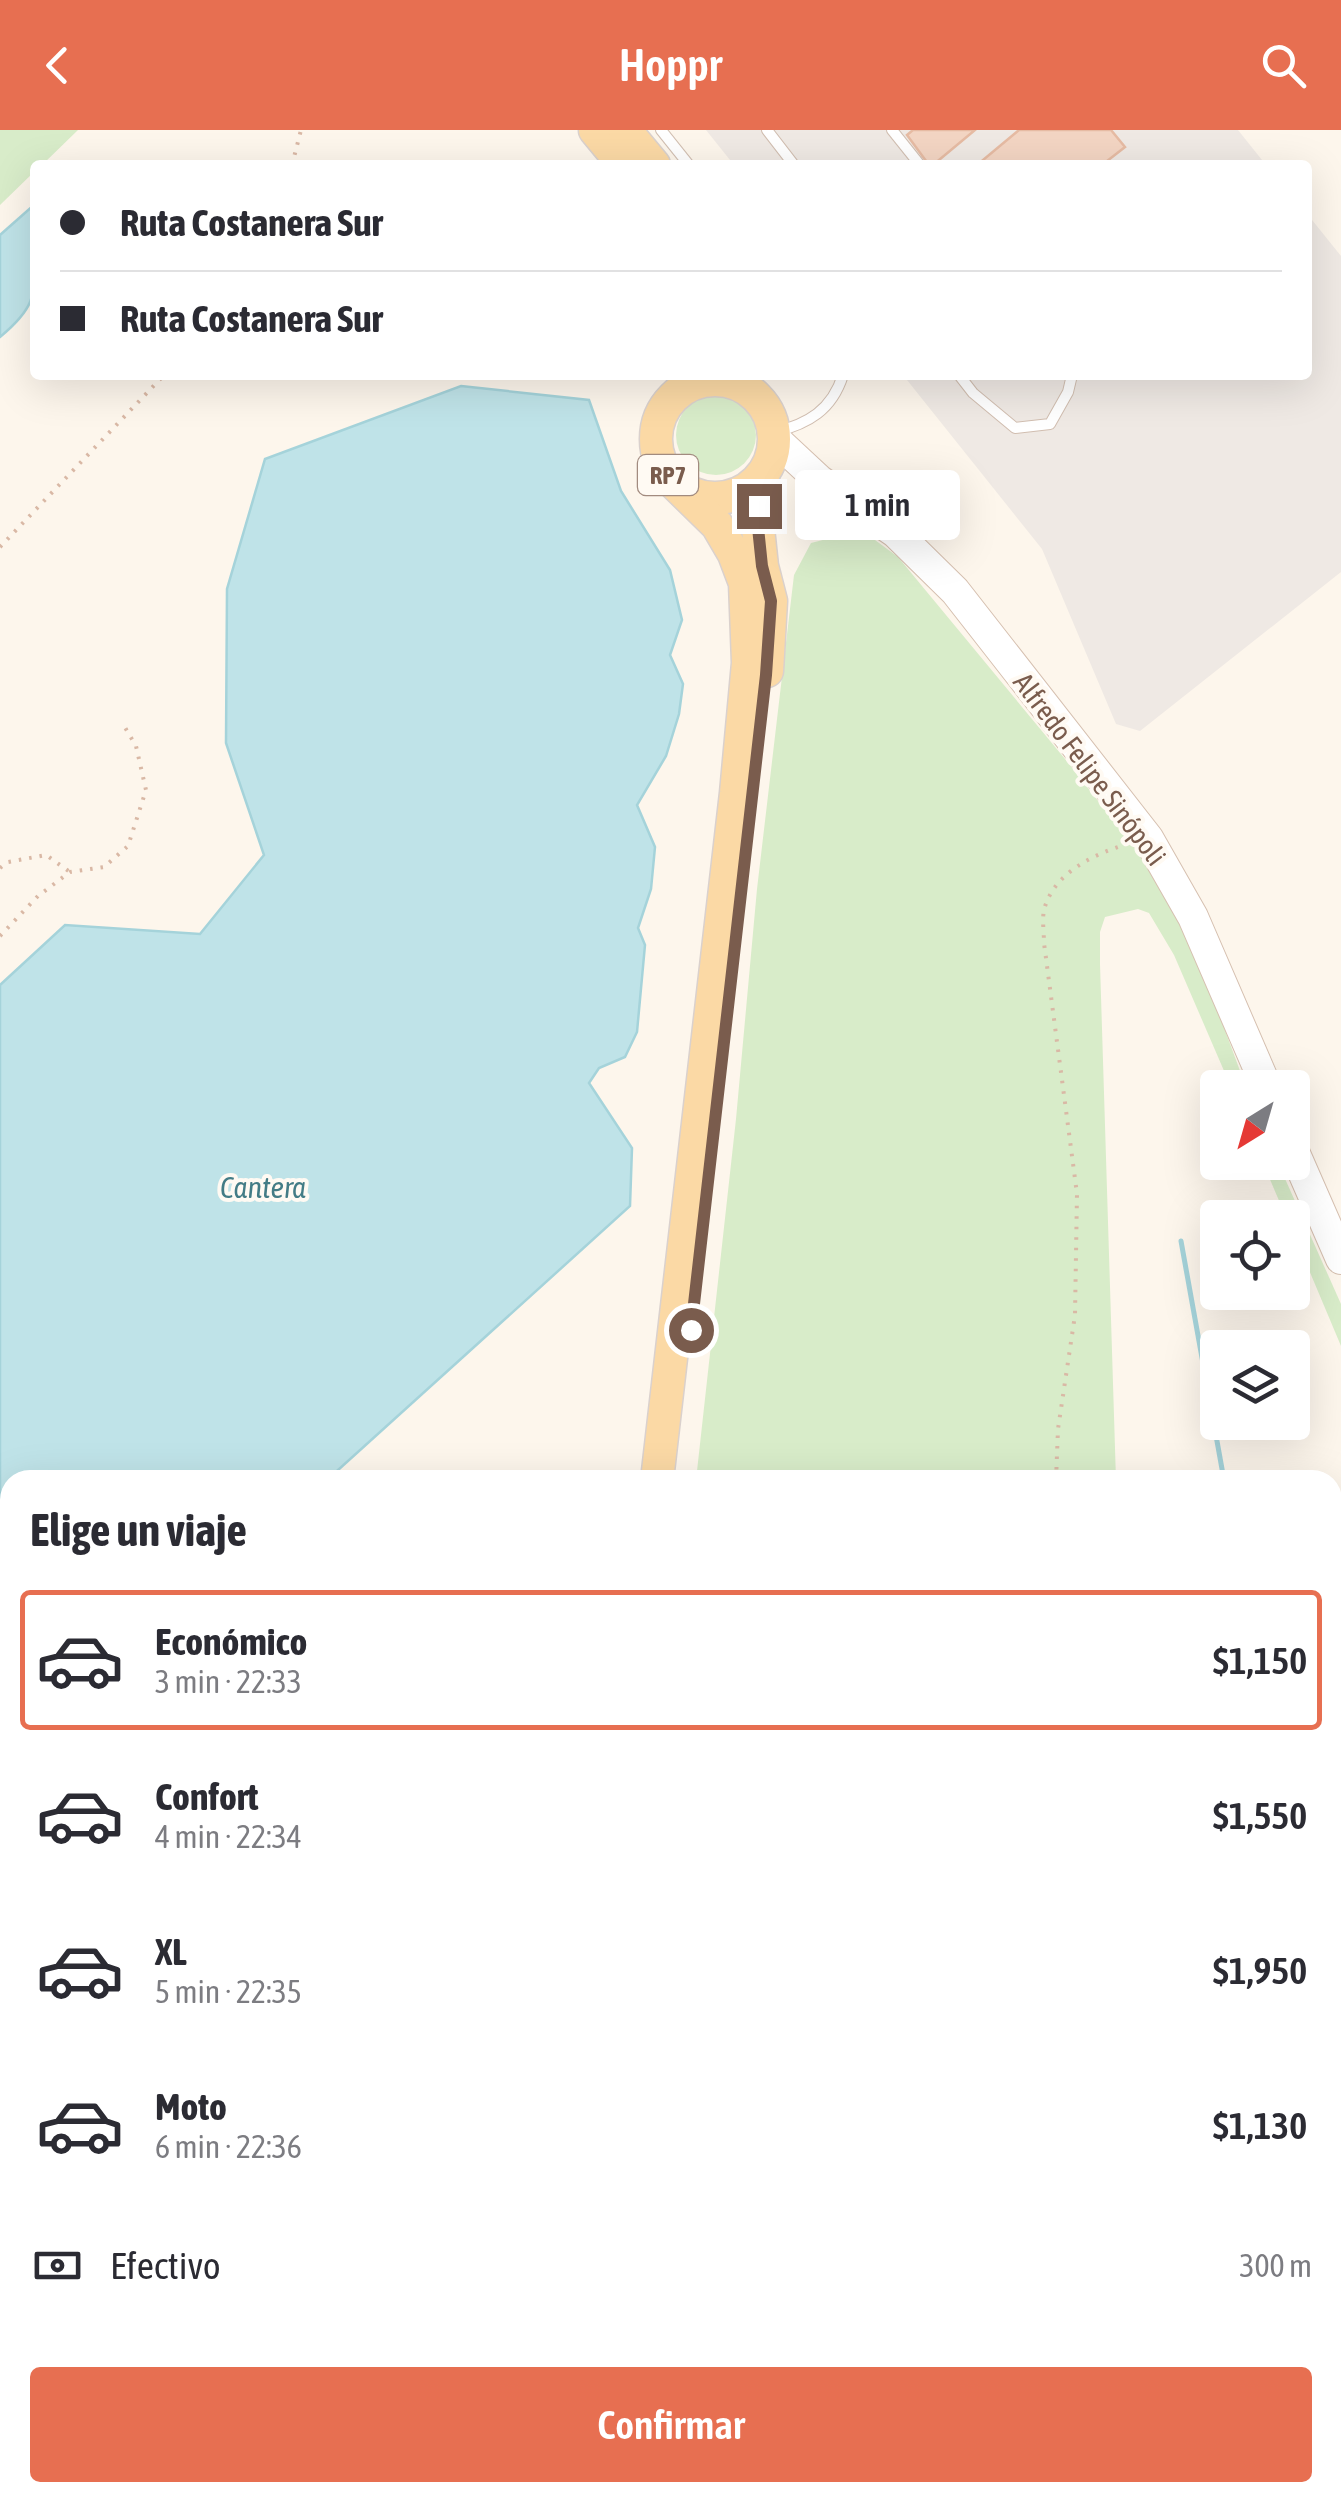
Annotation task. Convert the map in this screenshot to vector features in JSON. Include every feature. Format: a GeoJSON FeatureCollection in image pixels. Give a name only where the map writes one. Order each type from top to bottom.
{"type":"FeatureCollection","features":[{"type":"Feature","properties":{"kind":"main road"},"geometry":{"type":"LineString","coordinates":[[595,130],[620,160]]}},
{"type":"Feature","properties":{"kind":"main road"},"geometry":{"type":"LineString","coordinates":[[625,130],[650,160]]}},
{"type":"Feature","properties":{"kind":"main road","name":"RP7"},"geometry":{"type":"LineString","coordinates":[[673,384],[677,393],[694,383],[714,380],[746,384],[770,417],[774,436]]}},
{"type":"Feature","properties":{"kind":"main road","name":"RP7"},"geometry":{"type":"LineString","coordinates":[[657,1470],[748,663],[745,583],[734,554],[717,525],[661,466],[656,426],[673,384]]}},
{"type":"Feature","properties":{"kind":"main road"},"geometry":{"type":"LineString","coordinates":[[675,1470],[766,675],[771,601],[762,566],[757,518],[774,436]]}},
{"type":"Feature","properties":{"kind":"main road","name":"RP7"},"geometry":{"type":"LineString","coordinates":[[673,482],[689,493],[727,498],[745,491],[764,474]]}},
{"type":"Feature","properties":{"kind":"street"},"geometry":{"type":"LineString","coordinates":[[774,436],[819,480],[896,533]]}},
{"type":"Feature","properties":{"kind":"street"},"geometry":{"type":"LineString","coordinates":[[764,474],[830,498],[896,533]]}},
{"type":"Feature","properties":{"kind":"street","name":"Alfredo Felipe Sinópoli"},"geometry":{"type":"LineString","coordinates":[[896,533],[955,592],[1148,838],[1193,917],[1259,1070]]}},
{"type":"Feature","properties":{"kind":"street"},"geometry":{"type":"LineString","coordinates":[[1307,1180],[1341,1259]]}},
{"type":"Feature","properties":{"kind":"lane"},"geometry":{"type":"LineString","coordinates":[[661,130],[684,160]]}},
{"type":"Feature","properties":{"kind":"lane"},"geometry":{"type":"LineString","coordinates":[[766,130],[790,160]]}},
{"type":"Feature","properties":{"kind":"lane"},"geometry":{"type":"LineString","coordinates":[[892,130],[916,160]]}},
{"type":"Feature","properties":{"kind":"lane"},"geometry":{"type":"LineString","coordinates":[[774,436],[812,418],[835,394],[841,380]]}},
{"type":"Feature","properties":{"kind":"lane"},"geometry":{"type":"LineString","coordinates":[[963,380],[1016,428],[1050,424],[1071,380]]}},
{"type":"Feature","properties":{"kind":"path"},"geometry":{"type":"LineString","coordinates":[[293,160],[301,130]]}},
{"type":"Feature","properties":{"kind":"path"},"geometry":{"type":"LineString","coordinates":[[0,547],[159,380]]}},
{"type":"Feature","properties":{"kind":"path"},"geometry":{"type":"LineString","coordinates":[[0,936],[38,896],[70,872],[104,867],[128,846],[146,790],[136,746],[123,724]]}},
{"type":"Feature","properties":{"kind":"path"},"geometry":{"type":"LineString","coordinates":[[1056,1470],[1058,1429],[1075,1315],[1077,1194],[1044,943],[1044,910],[1057,884],[1074,868],[1111,849],[1148,838]]}},
{"type":"Feature","properties":{"kind":"path"},"geometry":{"type":"LineString","coordinates":[[0,868],[8,862],[46,855],[70,872]]}},
{"type":"Feature","properties":{"kind":"shaded area"},"geometry":{"type":"Polygon","coordinates":[[[706,130],[1238,130],[1262,160],[730,160],[706,130]]]}},
{"type":"Feature","properties":{"kind":"shaded area"},"geometry":{"type":"Polygon","coordinates":[[[1312,220],[1341,256],[1341,572],[1140,731],[1116,724],[1042,549],[907,380],[1312,380],[1312,220]]]}},
{"type":"Feature","properties":{"kind":"green space"},"geometry":{"type":"Polygon","coordinates":[[[0,130],[78,130],[47,160],[30,160],[30,176],[0,205],[0,130]]]}},
{"type":"Feature","properties":{"kind":"green space"},"geometry":{"type":"Polygon","coordinates":[[[716,395],[731,398],[744,407],[753,420],[753,450],[744,463],[731,472],[716,475],[701,472],[688,463],[679,450],[676,435],[679,420],[688,407],[701,398],[716,395]]]}},
{"type":"Feature","properties":{"kind":"green space"},"geometry":{"type":"Polygon","coordinates":[[[846,534],[875,540],[898,557],[1156,875],[1189,933],[1240,1070],[1224,1070],[1174,955],[1149,913],[1138,909],[1105,917],[1100,932],[1100,964],[1116,1470],[697,1470],[794,575],[811,543],[846,534]]]}},
{"type":"Feature","properties":{"kind":"green space"},"geometry":{"type":"Polygon","coordinates":[[[1270,1180],[1286,1180],[1295,1200],[1279,1200],[1270,1180]]]}},
{"type":"Feature","properties":{"kind":"green space"},"geometry":{"type":"Polygon","coordinates":[[[1310,1235],[1341,1304],[1341,1346],[1310,1272],[1310,1235]]]}},
{"type":"Feature","properties":{"kind":"water"},"geometry":{"type":"Polygon","coordinates":[[[30,208],[30,301],[0,337],[0,235],[30,208]]]}},
{"type":"Feature","properties":{"kind":"water","name":"Cantera"},"geometry":{"type":"Polygon","coordinates":[[[461,386],[589,400],[621,491],[670,570],[682,620],[670,655],[683,684],[679,714],[666,756],[637,805],[655,847],[651,889],[638,928],[645,945],[637,1032],[625,1057],[599,1068],[589,1083],[632,1148],[630,1206],[338,1470],[0,1470],[0,985],[65,925],[200,934],[264,855],[226,743],[227,589],[265,459],[461,386]]]}},
{"type":"Feature","properties":{"kind":"building"},"geometry":{"type":"Polygon","coordinates":[[[913,130],[975,130],[939,160],[925,160],[907,135],[913,130]]]}},
{"type":"Feature","properties":{"kind":"building"},"geometry":{"type":"Polygon","coordinates":[[[1019,130],[1111,130],[1125,147],[1108,160],[983,160],[1019,130]]]}},
{"type":"Feature","properties":{"kind":"waterway"},"geometry":{"type":"LineString","coordinates":[[1181,1241],[1222,1470]]}},
{"type":"Feature","properties":{"kind":"route"},"geometry":{"type":"LineString","coordinates":[[691,1330],[766,675],[771,601],[762,566],[759,506]]}}]}
